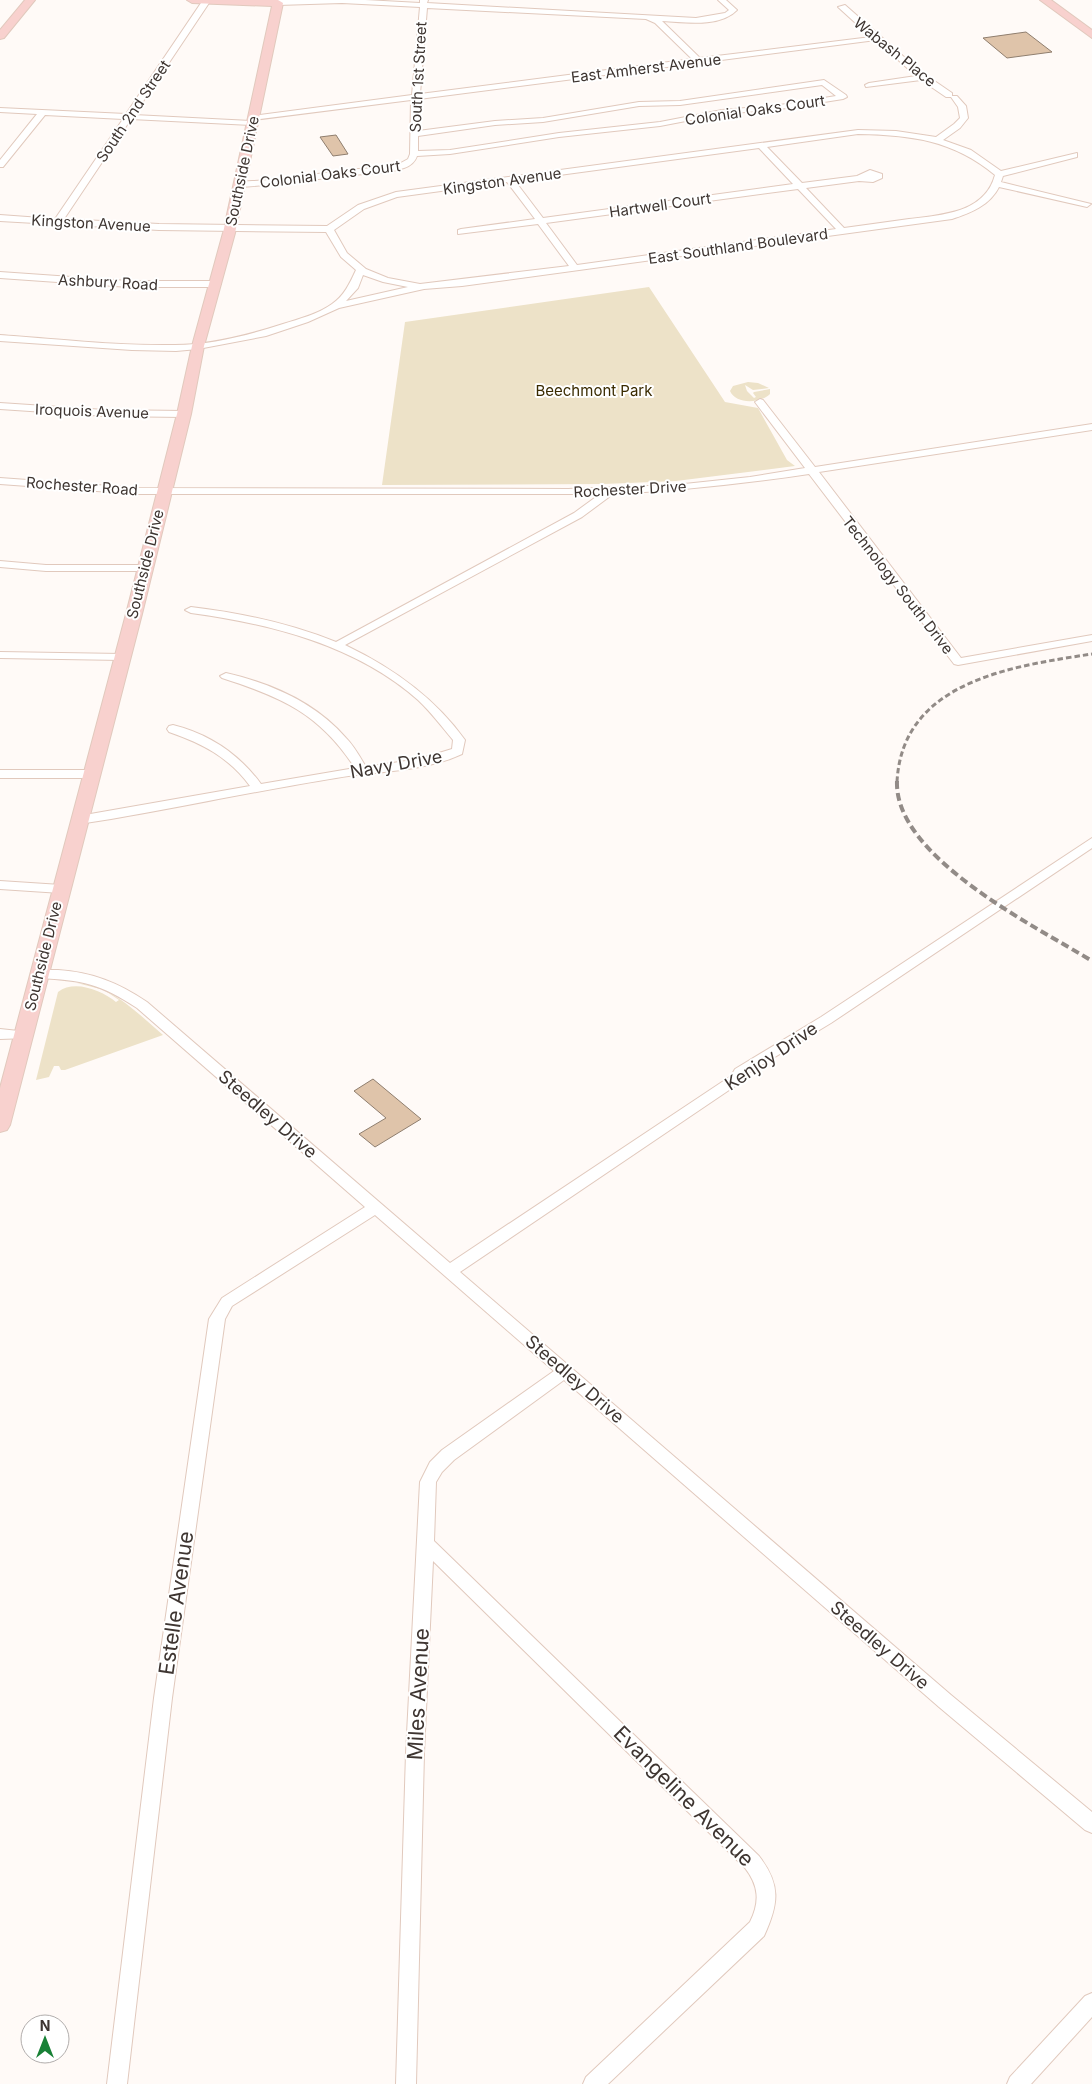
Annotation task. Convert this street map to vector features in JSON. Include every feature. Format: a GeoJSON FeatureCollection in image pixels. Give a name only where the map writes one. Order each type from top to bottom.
{"type":"FeatureCollection","features":[{"type":"Feature","properties":{"kind":"main road"},"geometry":{"type":"LineString","coordinates":[[0,36],[30,0]]}},
{"type":"Feature","properties":{"kind":"main road"},"geometry":{"type":"LineString","coordinates":[[192,0],[278,1]]}},
{"type":"Feature","properties":{"kind":"main road"},"geometry":{"type":"LineString","coordinates":[[1045,0],[1092,35]]}},
{"type":"Feature","properties":{"kind":"main road","name":"Southside Drive"},"geometry":{"type":"LineString","coordinates":[[0,1125],[184,414],[198,346],[216,284],[240,184],[278,1]]}},
{"type":"Feature","properties":{"kind":"street","name":"South 2nd Street"},"geometry":{"type":"LineString","coordinates":[[58,221],[207,0]]}},
{"type":"Feature","properties":{"kind":"street"},"geometry":{"type":"LineString","coordinates":[[278,1],[423,3],[693,20],[726,16],[733,10],[722,0]]}},
{"type":"Feature","properties":{"kind":"street","name":"South 1st Street"},"geometry":{"type":"LineString","coordinates":[[414,154],[415,97],[423,3]]}},
{"type":"Feature","properties":{"kind":"street","name":"Wabash Place"},"geometry":{"type":"LineString","coordinates":[[842,7],[923,77],[952,96],[962,106],[964,118],[958,126],[937,140]]}},
{"type":"Feature","properties":{"kind":"street"},"geometry":{"type":"LineString","coordinates":[[655,19],[698,61]]}},
{"type":"Feature","properties":{"kind":"street","name":"East Amherst Avenue"},"geometry":{"type":"LineString","coordinates":[[0,110],[128,117],[252,120],[415,97],[877,38]]}},
{"type":"Feature","properties":{"kind":"street"},"geometry":{"type":"LineString","coordinates":[[869,85],[923,77]]}},
{"type":"Feature","properties":{"kind":"street","name":"Colonial Oaks Court"},"geometry":{"type":"LineString","coordinates":[[240,184],[285,182],[394,168],[411,161],[414,154],[450,152],[559,135],[660,124],[722,112],[780,107],[843,98],[824,82],[680,103],[626,106],[543,120],[495,123],[415,134]]}},
{"type":"Feature","properties":{"kind":"street"},"geometry":{"type":"LineString","coordinates":[[0,165],[42,113]]}},
{"type":"Feature","properties":{"kind":"street","name":"Kingston Avenue"},"geometry":{"type":"LineString","coordinates":[[0,218],[158,227],[329,229],[361,207],[396,195],[858,132],[904,133],[937,140],[966,150],[999,174]]}},
{"type":"Feature","properties":{"kind":"street"},"geometry":{"type":"LineString","coordinates":[[761,145],[843,232]]}},
{"type":"Feature","properties":{"kind":"street"},"geometry":{"type":"LineString","coordinates":[[1074,155],[999,174],[998,184],[1087,204]]}},
{"type":"Feature","properties":{"kind":"street","name":"Hartwell Court"},"geometry":{"type":"LineString","coordinates":[[461,232],[859,178]]}},
{"type":"Feature","properties":{"kind":"street"},"geometry":{"type":"LineString","coordinates":[[510,180],[575,268]]}},
{"type":"Feature","properties":{"kind":"street","name":"East Southland Boulevard"},"geometry":{"type":"LineString","coordinates":[[336,306],[424,286],[462,283],[952,216],[980,204],[990,197],[998,184]]}},
{"type":"Feature","properties":{"kind":"street"},"geometry":{"type":"LineString","coordinates":[[329,229],[343,255],[360,271],[393,282],[424,286]]}},
{"type":"Feature","properties":{"kind":"street"},"geometry":{"type":"LineString","coordinates":[[0,338],[176,348],[198,346],[263,334],[305,320],[336,306],[353,288],[360,271]]}},
{"type":"Feature","properties":{"kind":"street","name":"Ashbury Road"},"geometry":{"type":"LineString","coordinates":[[0,276],[136,284],[216,284]]}},
{"type":"Feature","properties":{"kind":"street"},"geometry":{"type":"LineString","coordinates":[[760,402],[810,470]]}},
{"type":"Feature","properties":{"kind":"street","name":"Iroquois Avenue"},"geometry":{"type":"LineString","coordinates":[[0,406],[105,413],[184,414]]}},
{"type":"Feature","properties":{"kind":"street","name":"Rochester Drive"},"geometry":{"type":"LineString","coordinates":[[164,490],[605,492],[715,484],[1092,427]]}},
{"type":"Feature","properties":{"kind":"street","name":"Technology South Drive"},"geometry":{"type":"LineString","coordinates":[[810,470],[958,662],[1092,638]]}},
{"type":"Feature","properties":{"kind":"street","name":"Rochester Road"},"geometry":{"type":"LineString","coordinates":[[0,481],[138,491],[164,490]]}},
{"type":"Feature","properties":{"kind":"street"},"geometry":{"type":"LineString","coordinates":[[336,646],[578,515],[600,500],[605,495],[605,492]]}},
{"type":"Feature","properties":{"kind":"street"},"geometry":{"type":"LineString","coordinates":[[0,564],[46,568],[145,568]]}},
{"type":"Feature","properties":{"kind":"street","name":"Navy Drive"},"geometry":{"type":"LineString","coordinates":[[79,820],[362,770],[428,761],[454,754],[458,751],[459,740],[422,698],[376,666],[336,646],[292,630],[250,619],[191,610]]}},
{"type":"Feature","properties":{"kind":"street"},"geometry":{"type":"LineString","coordinates":[[0,655],[64,658],[122,657]]}},
{"type":"Feature","properties":{"kind":"street"},"geometry":{"type":"LineString","coordinates":[[226,676],[250,683],[281,696],[323,722],[344,742],[362,770]]}},
{"type":"Feature","properties":{"kind":"street"},"geometry":{"type":"LineString","coordinates":[[173,729],[218,748],[246,770],[258,788]]}},
{"type":"Feature","properties":{"kind":"street"},"geometry":{"type":"LineString","coordinates":[[0,774],[91,774]]}},
{"type":"Feature","properties":{"kind":"street","name":"Kenjoy Drive"},"geometry":{"type":"LineString","coordinates":[[449,1270],[736,1079],[740,1072],[826,1020],[1092,842]]}},
{"type":"Feature","properties":{"kind":"street"},"geometry":{"type":"LineString","coordinates":[[0,886],[61,888]]}},
{"type":"Feature","properties":{"kind":"street","name":"Steedley Drive"},"geometry":{"type":"LineString","coordinates":[[39,974],[70,974],[87,977],[118,988],[142,1004],[945,1701],[1092,1824]]}},
{"type":"Feature","properties":{"kind":"street"},"geometry":{"type":"LineString","coordinates":[[0,1034],[23,1034]]}},
{"type":"Feature","properties":{"kind":"street","name":"Estelle Avenue"},"geometry":{"type":"LineString","coordinates":[[117,2084],[163,1698],[217,1319],[227,1302],[376,1207]]}},
{"type":"Feature","properties":{"kind":"street","name":"Miles Avenue"},"geometry":{"type":"LineString","coordinates":[[406,2084],[415,1753],[428,1482],[438,1463],[566,1371]]}},
{"type":"Feature","properties":{"kind":"street","name":"Evangeline Avenue"},"geometry":{"type":"LineString","coordinates":[[424,1542],[752,1862],[759,1871],[767,1891],[765,1913],[757,1929],[593,2084]]}},
{"type":"Feature","properties":{"kind":"street"},"geometry":{"type":"LineString","coordinates":[[1017,2084],[1092,2004]]}},
{"type":"Feature","properties":{"kind":"green space","name":"Beechmont Park"},"geometry":{"type":"Polygon","coordinates":[[[649,287],[725,402],[758,408],[787,460],[795,466],[676,481],[604,484],[382,485],[405,322],[649,287]]]}},
{"type":"Feature","properties":{"kind":"green space"},"geometry":{"type":"Polygon","coordinates":[[[748,382],[758,383],[769,388],[753,390],[745,385],[747,391],[754,398],[756,397],[754,392],[770,389],[770,394],[755,401],[738,399],[733,396],[730,391],[733,386],[748,382]]]}},
{"type":"Feature","properties":{"kind":"green space"},"geometry":{"type":"Polygon","coordinates":[[[77,983],[90,985],[103,990],[77,983]]]}},
{"type":"Feature","properties":{"kind":"green space"},"geometry":{"type":"Polygon","coordinates":[[[72,987],[88,988],[116,1002],[119,1000],[106,991],[124,1002],[163,1035],[65,1070],[61,1070],[59,1066],[54,1066],[49,1077],[36,1080],[58,992],[72,987]]]}},
{"type":"Feature","properties":{"kind":"building"},"geometry":{"type":"Polygon","coordinates":[[[1026,32],[1052,52],[1007,58],[983,38],[1026,32]]]}},
{"type":"Feature","properties":{"kind":"building"},"geometry":{"type":"Polygon","coordinates":[[[336,135],[348,154],[333,156],[320,137],[336,135]]]}},
{"type":"Feature","properties":{"kind":"building"},"geometry":{"type":"Polygon","coordinates":[[[373,1079],[421,1119],[375,1147],[359,1134],[386,1118],[354,1091],[373,1079]]]}},
{"type":"Feature","properties":{"kind":"railway"},"geometry":{"type":"LineString","coordinates":[[897,782],[904,748],[918,721],[940,700],[967,685],[997,673],[1029,665],[1092,654]]}},
{"type":"Feature","properties":{"kind":"railway"},"geometry":{"type":"LineString","coordinates":[[897,782],[902,809],[918,836],[942,862],[1004,909],[1092,961]]}}]}
